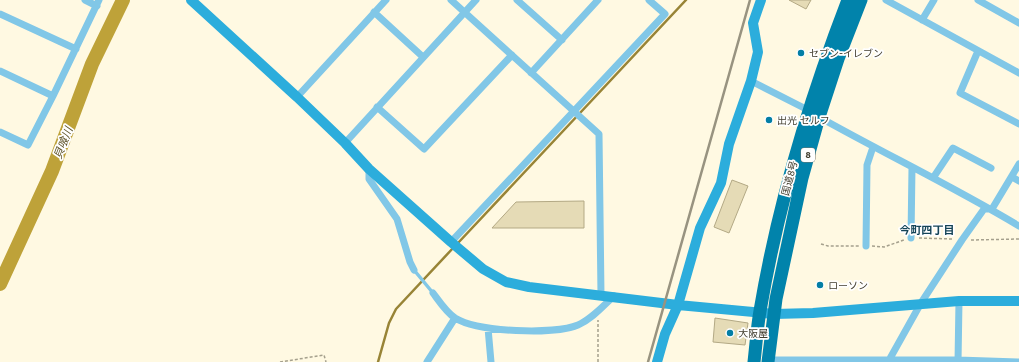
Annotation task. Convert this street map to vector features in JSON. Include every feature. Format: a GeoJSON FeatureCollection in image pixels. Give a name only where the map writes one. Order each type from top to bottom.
{"type":"FeatureCollection","features":[{"type":"Feature","properties":{"kind":"highway","name":"国道8号"},"geometry":{"type":"LineString","coordinates":[[768,361],[776,299],[802,178],[814,113],[829,48],[848,0]]}},
{"type":"Feature","properties":{"kind":"highway","name":"国道8号"},"geometry":{"type":"LineString","coordinates":[[754,362],[760,312],[787,183],[814,113],[838,59],[861,0]]}},
{"type":"Feature","properties":{"kind":"street"},"geometry":{"type":"LineString","coordinates":[[0,132],[28,145],[98,3],[85,0]]}},
{"type":"Feature","properties":{"kind":"street"},"geometry":{"type":"LineString","coordinates":[[191,0],[297,97],[345,143],[369,169],[483,269],[506,282],[529,288],[774,314],[813,313],[959,300],[1019,301]]}},
{"type":"Feature","properties":{"kind":"street"},"geometry":{"type":"LineString","coordinates":[[297,97],[386,0]]}},
{"type":"Feature","properties":{"kind":"street"},"geometry":{"type":"LineString","coordinates":[[451,0],[599,134],[601,295]]}},
{"type":"Feature","properties":{"kind":"street"},"geometry":{"type":"LineString","coordinates":[[345,143],[476,0]]}},
{"type":"Feature","properties":{"kind":"street"},"geometry":{"type":"LineString","coordinates":[[517,0],[562,40]]}},
{"type":"Feature","properties":{"kind":"street"},"geometry":{"type":"LineString","coordinates":[[531,73],[598,0]]}},
{"type":"Feature","properties":{"kind":"street"},"geometry":{"type":"LineString","coordinates":[[451,242],[665,14],[649,0]]}},
{"type":"Feature","properties":{"kind":"street"},"geometry":{"type":"LineString","coordinates":[[657,362],[665,334],[678,305],[700,228],[720,183],[729,144],[752,81],[758,52],[754,23],[761,0]]}},
{"type":"Feature","properties":{"kind":"street"},"geometry":{"type":"LineString","coordinates":[[886,0],[1019,73]]}},
{"type":"Feature","properties":{"kind":"street"},"geometry":{"type":"LineString","coordinates":[[922,20],[934,0]]}},
{"type":"Feature","properties":{"kind":"street"},"geometry":{"type":"LineString","coordinates":[[978,0],[1019,23]]}},
{"type":"Feature","properties":{"kind":"street"},"geometry":{"type":"LineString","coordinates":[[374,12],[423,57]]}},
{"type":"Feature","properties":{"kind":"street"},"geometry":{"type":"LineString","coordinates":[[0,14],[76,49]]}},
{"type":"Feature","properties":{"kind":"street"},"geometry":{"type":"LineString","coordinates":[[978,51],[960,93],[1019,124]]}},
{"type":"Feature","properties":{"kind":"street"},"geometry":{"type":"LineString","coordinates":[[377,107],[424,149],[512,55]]}},
{"type":"Feature","properties":{"kind":"street"},"geometry":{"type":"LineString","coordinates":[[0,71],[52,96]]}},
{"type":"Feature","properties":{"kind":"street"},"geometry":{"type":"LineString","coordinates":[[752,81],[814,113],[873,147],[992,209],[1019,226]]}},
{"type":"Feature","properties":{"kind":"street"},"geometry":{"type":"LineString","coordinates":[[866,246],[867,165],[873,147]]}},
{"type":"Feature","properties":{"kind":"street"},"geometry":{"type":"LineString","coordinates":[[933,178],[953,148],[991,168]]}},
{"type":"Feature","properties":{"kind":"street"},"geometry":{"type":"LineString","coordinates":[[992,209],[1019,164]]}},
{"type":"Feature","properties":{"kind":"street"},"geometry":{"type":"LineString","coordinates":[[911,238],[912,167]]}},
{"type":"Feature","properties":{"kind":"street"},"geometry":{"type":"LineString","coordinates":[[369,169],[369,180],[397,219],[410,262],[414,270]]}},
{"type":"Feature","properties":{"kind":"street"},"geometry":{"type":"LineString","coordinates":[[1012,177],[1019,181]]}},
{"type":"Feature","properties":{"kind":"street"},"geometry":{"type":"LineString","coordinates":[[889,361],[921,303],[962,240],[984,209],[992,209]]}},
{"type":"Feature","properties":{"kind":"street"},"geometry":{"type":"LineString","coordinates":[[433,293],[445,309],[455,318],[467,322],[488,328],[548,331],[578,325],[598,311],[614,296]]}},
{"type":"Feature","properties":{"kind":"street"},"geometry":{"type":"LineString","coordinates":[[958,361],[959,300]]}},
{"type":"Feature","properties":{"kind":"street"},"geometry":{"type":"LineString","coordinates":[[427,362],[455,318]]}},
{"type":"Feature","properties":{"kind":"street"},"geometry":{"type":"LineString","coordinates":[[488,328],[491,362]]}},
{"type":"Feature","properties":{"kind":"street"},"geometry":{"type":"LineString","coordinates":[[768,361],[1019,362]]}},
{"type":"Feature","properties":{"kind":"lane"},"geometry":{"type":"LineString","coordinates":[[414,270],[433,293]]}},
{"type":"Feature","properties":{"kind":"path"},"geometry":{"type":"LineString","coordinates":[[821,244],[828,246],[884,247],[911,238],[962,240],[1019,239]]}},
{"type":"Feature","properties":{"kind":"path"},"geometry":{"type":"LineString","coordinates":[[598,311],[598,362]]}},
{"type":"Feature","properties":{"kind":"path"},"geometry":{"type":"LineString","coordinates":[[280,362],[324,355],[326,362]]}},
{"type":"Feature","properties":{"kind":"building"},"geometry":{"type":"Polygon","coordinates":[[[789,0],[811,0],[806,9],[789,0]]]}},
{"type":"Feature","properties":{"kind":"building"},"geometry":{"type":"Polygon","coordinates":[[[732,180],[748,186],[729,233],[714,227],[732,180]]]}},
{"type":"Feature","properties":{"kind":"building"},"geometry":{"type":"Polygon","coordinates":[[[584,201],[584,228],[492,228],[516,202],[584,201]]]}},
{"type":"Feature","properties":{"kind":"building","name":"大阪屋"},"geometry":{"type":"Polygon","coordinates":[[[715,318],[748,323],[745,345],[713,342],[715,318]]]}},
{"type":"Feature","properties":{"kind":"waterway","name":"貝喰川"},"geometry":{"type":"LineString","coordinates":[[0,284],[52,171],[92,64],[123,0]]}},
{"type":"Feature","properties":{"kind":"waterway"},"geometry":{"type":"LineString","coordinates":[[458,243],[686,0]]}},
{"type":"Feature","properties":{"kind":"waterway"},"geometry":{"type":"LineString","coordinates":[[378,362],[389,323],[396,309],[454,247]]}},
{"type":"Feature","properties":{"kind":"railway"},"geometry":{"type":"LineString","coordinates":[[648,362],[750,0]]}},
{"type":"Feature","properties":{"kind":"place","name":"セブン-イレブン"},"geometry":{"type":"Point","coordinates":[801,53]}},
{"type":"Feature","properties":{"kind":"place","name":"出光 セルフ"},"geometry":{"type":"Point","coordinates":[769,120]}},
{"type":"Feature","properties":{"kind":"place","name":"ローソン"},"geometry":{"type":"Point","coordinates":[820,285]}},
{"type":"Feature","properties":{"kind":"place","name":"大阪屋"},"geometry":{"type":"Point","coordinates":[730,333]}},
{"type":"Feature","properties":{"kind":"district","name":"今町四丁目"},"geometry":{"type":"Point","coordinates":[927,230]}}]}
